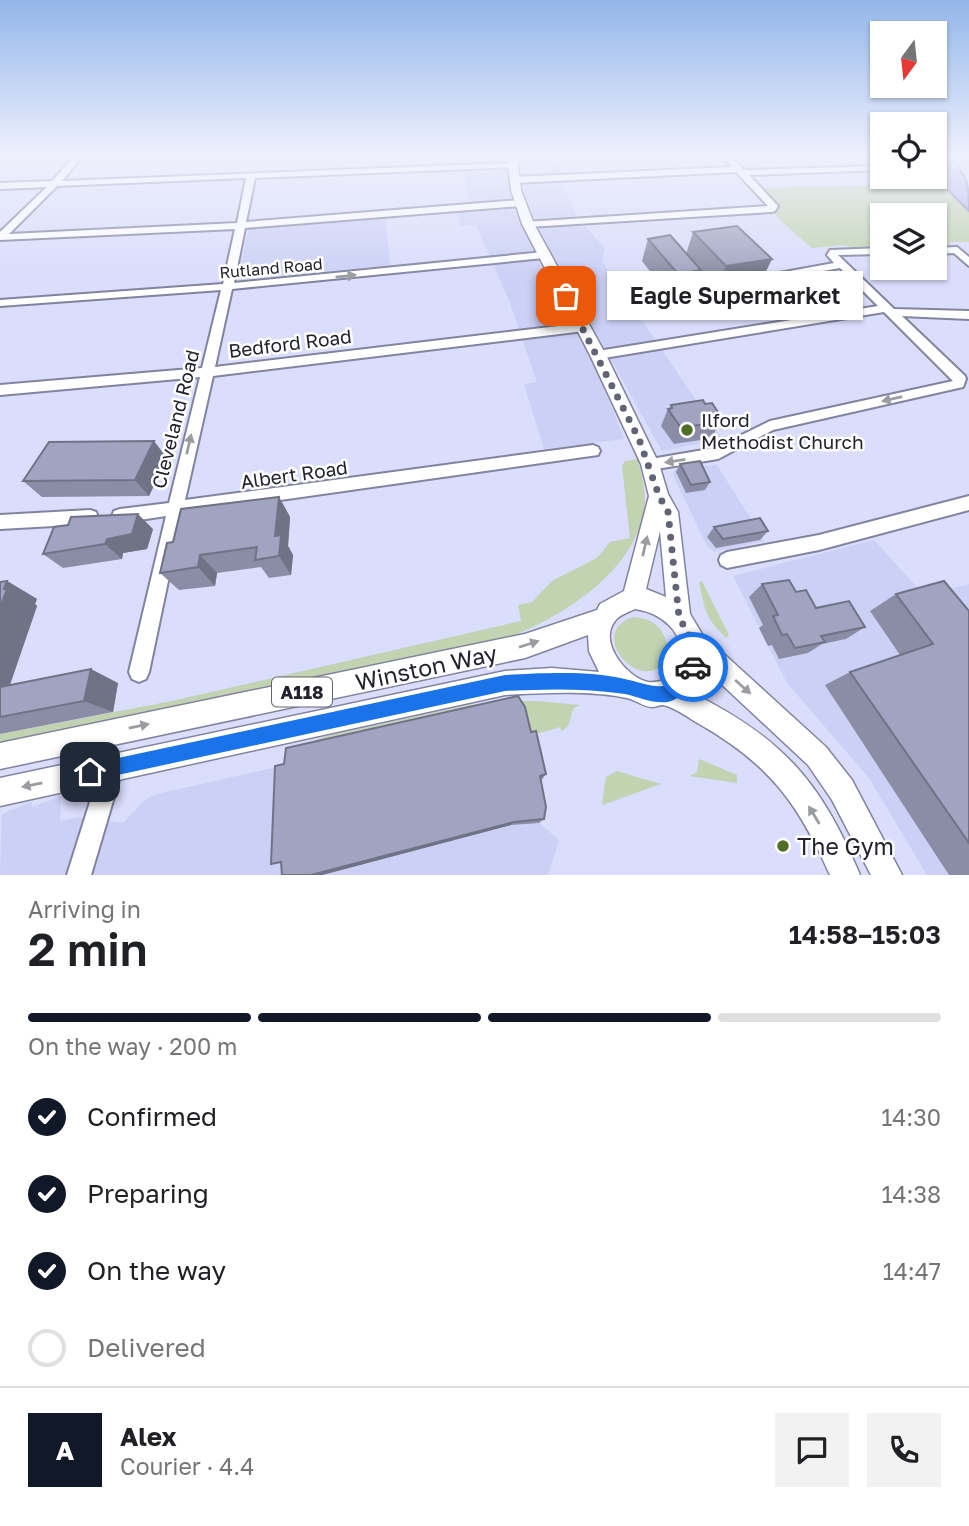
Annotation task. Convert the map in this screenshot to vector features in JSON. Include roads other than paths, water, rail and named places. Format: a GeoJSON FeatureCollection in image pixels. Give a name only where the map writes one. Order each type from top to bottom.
{"type":"FeatureCollection","features":[{"type":"Feature","properties":{"kind":"main road"},"geometry":{"type":"LineString","coordinates":[[518,197],[528,224],[584,327],[650,464],[659,496],[668,512],[679,617],[692,641],[817,756],[842,790],[887,875]]}},
{"type":"Feature","properties":{"kind":"main road"},"geometry":{"type":"LineString","coordinates":[[659,496],[633,598],[659,602],[679,617]]}},
{"type":"Feature","properties":{"kind":"main road","name":"A118"},"geometry":{"type":"LineString","coordinates":[[602,619],[610,608],[633,598]]}},
{"type":"Feature","properties":{"kind":"main road"},"geometry":{"type":"LineString","coordinates":[[602,619],[598,635],[601,651],[614,676],[627,687]]}},
{"type":"Feature","properties":{"kind":"main road","name":"Winston Way"},"geometry":{"type":"LineString","coordinates":[[0,756],[525,646],[602,619]]}},
{"type":"Feature","properties":{"kind":"main road"},"geometry":{"type":"LineString","coordinates":[[667,694],[684,682],[693,668],[692,641]]}},
{"type":"Feature","properties":{"kind":"main road","name":"Winston Way"},"geometry":{"type":"LineString","coordinates":[[0,792],[505,683],[552,680],[627,687]]}},
{"type":"Feature","properties":{"kind":"main road","name":"A118"},"geometry":{"type":"LineString","coordinates":[[627,687],[643,692],[667,694],[691,705],[768,757],[794,782],[828,838],[845,875]]}},
{"type":"Feature","properties":{"kind":"street"},"geometry":{"type":"LineString","coordinates":[[0,237],[40,197]]}},
{"type":"Feature","properties":{"kind":"street","name":"Cleveland Road"},"geometry":{"type":"LineString","coordinates":[[138,672],[206,372],[229,287],[247,197]]}},
{"type":"Feature","properties":{"kind":"street"},"geometry":{"type":"LineString","coordinates":[[528,224],[773,208],[763,197]]}},
{"type":"Feature","properties":{"kind":"street"},"geometry":{"type":"LineString","coordinates":[[0,237],[242,225],[520,204]]}},
{"type":"Feature","properties":{"kind":"street"},"geometry":{"type":"LineString","coordinates":[[947,250],[957,250],[969,263]]}},
{"type":"Feature","properties":{"kind":"street"},"geometry":{"type":"LineString","coordinates":[[650,464],[718,453],[770,426],[964,388],[960,379],[832,255],[848,251],[870,251]]}},
{"type":"Feature","properties":{"kind":"street","name":"Rutland Road"},"geometry":{"type":"LineString","coordinates":[[0,303],[229,287],[544,255]]}},
{"type":"Feature","properties":{"kind":"street"},"geometry":{"type":"LineString","coordinates":[[779,276],[841,265]]}},
{"type":"Feature","properties":{"kind":"street"},"geometry":{"type":"LineString","coordinates":[[598,355],[888,310],[969,315]]}},
{"type":"Feature","properties":{"kind":"street","name":"Bedford Road"},"geometry":{"type":"LineString","coordinates":[[0,390],[206,372],[584,327]]}},
{"type":"Feature","properties":{"kind":"street","name":"Albert Road"},"geometry":{"type":"LineString","coordinates":[[0,522],[174,511],[593,451]]}},
{"type":"Feature","properties":{"kind":"street"},"geometry":{"type":"LineString","coordinates":[[727,560],[783,552],[969,503]]}},
{"type":"Feature","properties":{"kind":"street"},"geometry":{"type":"LineString","coordinates":[[79,875],[112,767]]}},
{"type":"Feature","properties":{"kind":"place","name":"Eagle Supermarket"},"geometry":{"type":"Point","coordinates":[566,296]}},
{"type":"Feature","properties":{"kind":"place","name":"Ilford Methodist Church"},"geometry":{"type":"Point","coordinates":[687,430]}},
{"type":"Feature","properties":{"kind":"place","name":"The Gym"},"geometry":{"type":"Point","coordinates":[783,846]}}]}
